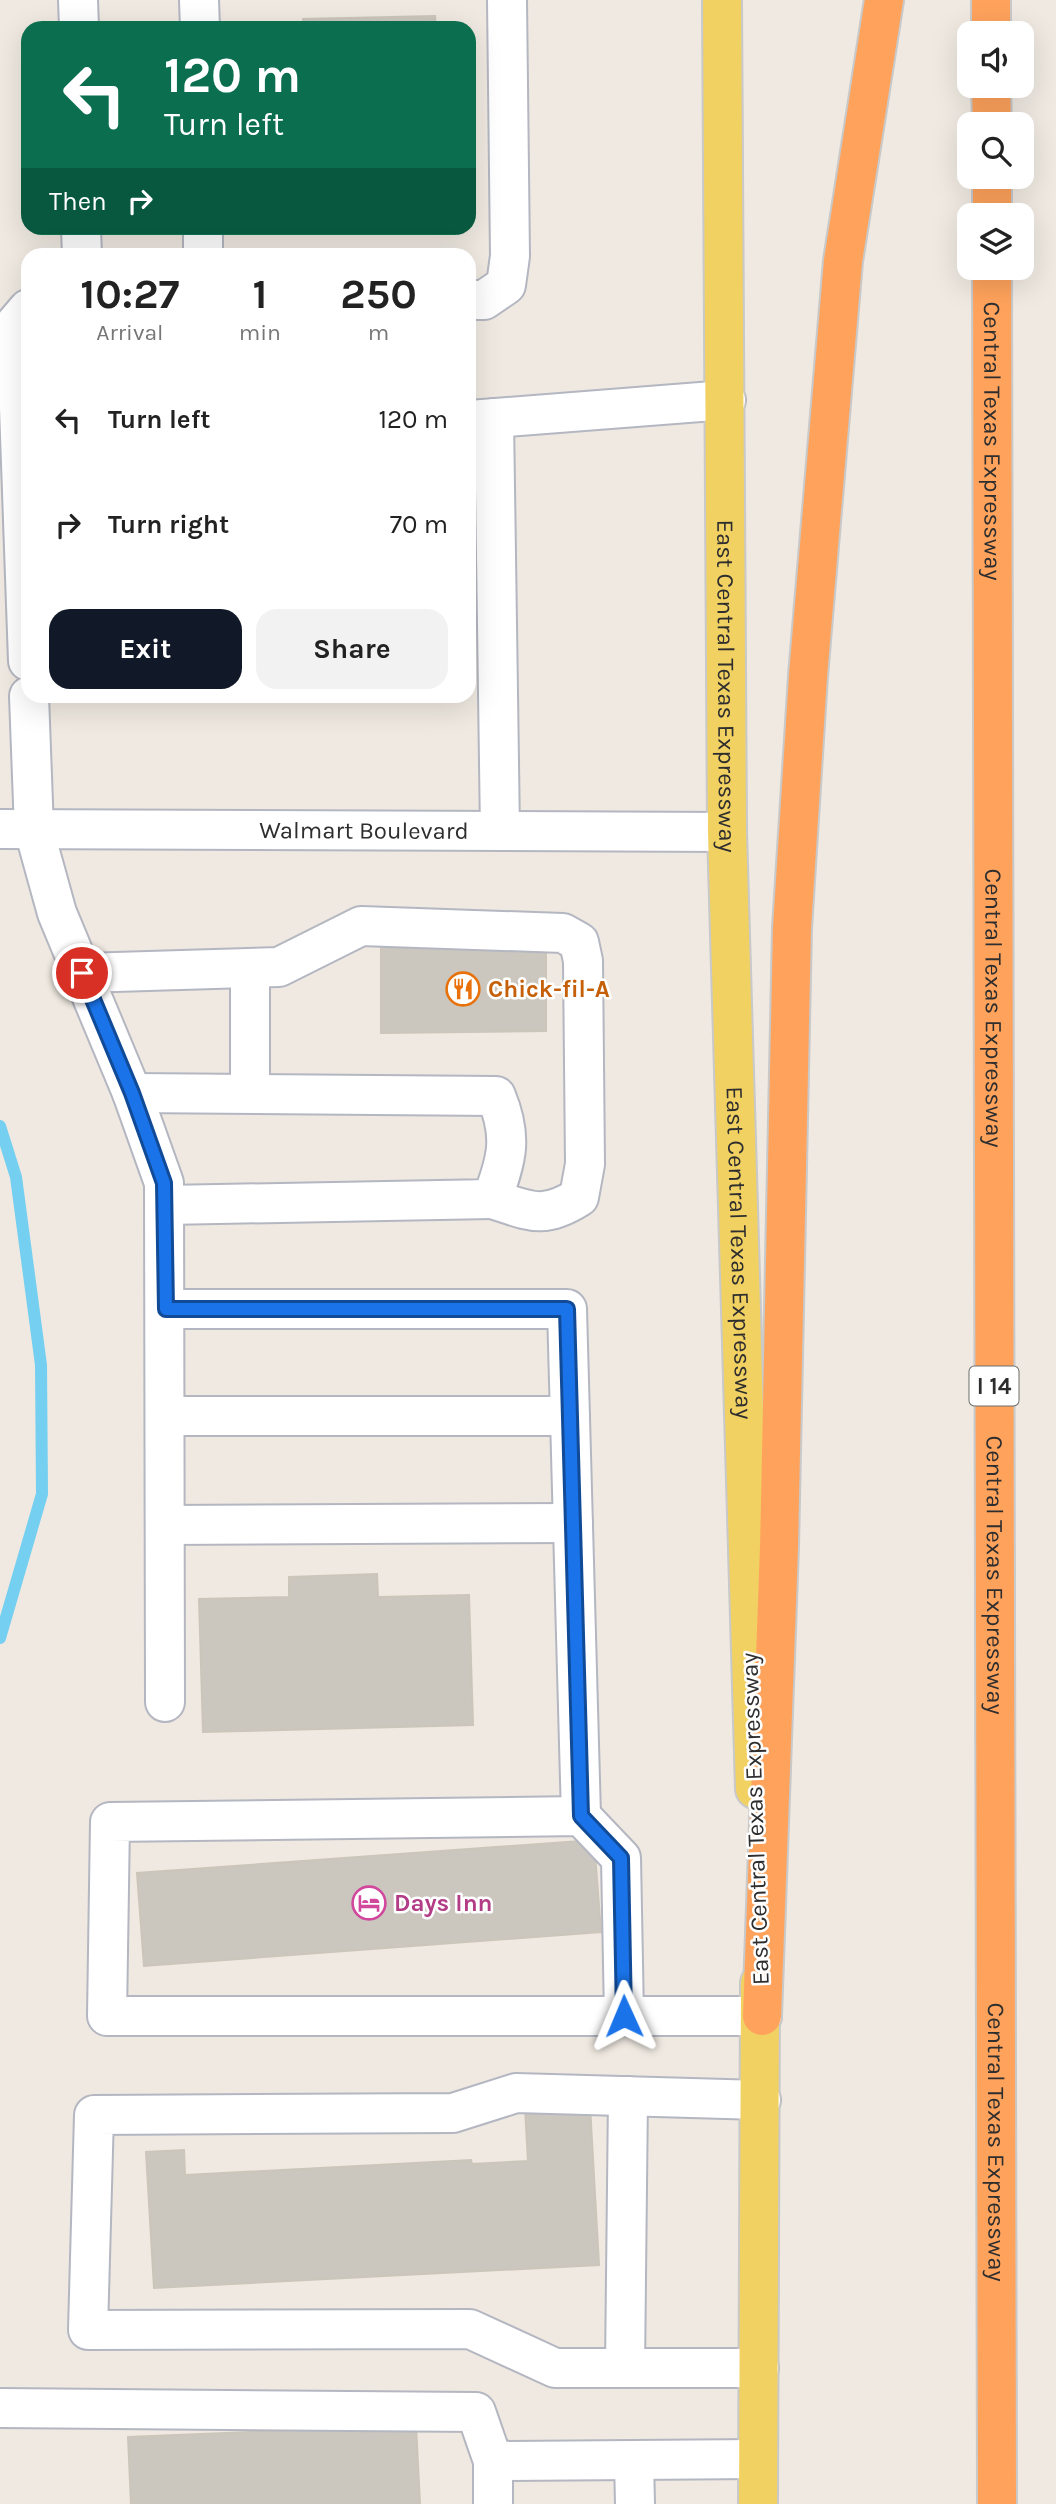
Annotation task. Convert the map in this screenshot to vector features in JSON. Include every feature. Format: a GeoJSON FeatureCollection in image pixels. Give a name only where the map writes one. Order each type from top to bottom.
{"type":"FeatureCollection","features":[{"type":"Feature","properties":{"kind":"highway"},"geometry":{"type":"LineString","coordinates":[[761,2017],[779,1547],[793,902],[808,676],[843,261],[884,0]]}},
{"type":"Feature","properties":{"kind":"highway"},"geometry":{"type":"LineString","coordinates":[[991,0],[991,21]]}},
{"type":"Feature","properties":{"kind":"highway","name":"Central Texas Expressway"},"geometry":{"type":"LineString","coordinates":[[992,280],[997,2504]]}},
{"type":"Feature","properties":{"kind":"main road","name":"East Central Texas Expressway"},"geometry":{"type":"LineString","coordinates":[[722,0],[726,832],[761,2017],[758,2504]]}},
{"type":"Feature","properties":{"kind":"street"},"geometry":{"type":"LineString","coordinates":[[78,0],[79,21]]}},
{"type":"Feature","properties":{"kind":"street"},"geometry":{"type":"LineString","coordinates":[[199,0],[200,21]]}},
{"type":"Feature","properties":{"kind":"street"},"geometry":{"type":"LineString","coordinates":[[476,300],[484,300],[506,285],[509,266],[507,0]]}},
{"type":"Feature","properties":{"kind":"street"},"geometry":{"type":"LineString","coordinates":[[21,317],[16,323],[21,404]]}},
{"type":"Feature","properties":{"kind":"street"},"geometry":{"type":"LineString","coordinates":[[500,831],[484,694],[482,419],[726,400]]}},
{"type":"Feature","properties":{"kind":"street"},"geometry":{"type":"LineString","coordinates":[[28,703],[17,830],[57,913],[132,1093],[164,1183],[165,1703]]}},
{"type":"Feature","properties":{"kind":"street","name":"Walmart Boulevard"},"geometry":{"type":"LineString","coordinates":[[17,830],[726,832]]}},
{"type":"Feature","properties":{"kind":"street"},"geometry":{"type":"LineString","coordinates":[[82,973],[279,967],[361,926],[563,933],[579,942],[583,961],[585,1164],[579,1197],[559,1210],[534,1212],[492,1199],[166,1205]]}},
{"type":"Feature","properties":{"kind":"street"},"geometry":{"type":"LineString","coordinates":[[250,968],[250,1093]]}},
{"type":"Feature","properties":{"kind":"street"},"geometry":{"type":"LineString","coordinates":[[132,1093],[496,1096],[505,1117],[507,1161],[492,1199]]}},
{"type":"Feature","properties":{"kind":"street"},"geometry":{"type":"LineString","coordinates":[[166,1309],[567,1309],[581,1816],[621,1858],[624,2016]]}},
{"type":"Feature","properties":{"kind":"street"},"geometry":{"type":"LineString","coordinates":[[166,1416],[570,1416]]}},
{"type":"Feature","properties":{"kind":"street"},"geometry":{"type":"LineString","coordinates":[[165,1525],[573,1523]]}},
{"type":"Feature","properties":{"kind":"street"},"geometry":{"type":"LineString","coordinates":[[581,1816],[110,1822],[107,2016],[761,2017]]}},
{"type":"Feature","properties":{"kind":"street"},"geometry":{"type":"LineString","coordinates":[[759,2368],[555,2368],[470,2329],[88,2330],[94,2115],[453,2113],[516,2093],[761,2100]]}},
{"type":"Feature","properties":{"kind":"street"},"geometry":{"type":"LineString","coordinates":[[625,2368],[628,2096]]}},
{"type":"Feature","properties":{"kind":"street"},"geometry":{"type":"LineString","coordinates":[[0,2409],[476,2412],[493,2461],[493,2504]]}},
{"type":"Feature","properties":{"kind":"street"},"geometry":{"type":"LineString","coordinates":[[493,2461],[758,2459]]}},
{"type":"Feature","properties":{"kind":"street"},"geometry":{"type":"LineString","coordinates":[[634,2460],[635,2504]]}},
{"type":"Feature","properties":{"kind":"building"},"geometry":{"type":"Polygon","coordinates":[[[435,16],[435,21],[303,21],[435,16]]]}},
{"type":"Feature","properties":{"kind":"building","name":"Chick-fil-A"},"geometry":{"type":"Polygon","coordinates":[[[381,941],[546,946],[546,1031],[381,1033],[381,941]]]}},
{"type":"Feature","properties":{"kind":"building"},"geometry":{"type":"Polygon","coordinates":[[[377,1574],[378,1597],[469,1595],[473,1725],[203,1732],[199,1599],[289,1597],[289,1577],[377,1574]]]}},
{"type":"Feature","properties":{"kind":"building","name":"Days Inn"},"geometry":{"type":"Polygon","coordinates":[[[594,1840],[601,1932],[144,1966],[137,1873],[594,1840]]]}},
{"type":"Feature","properties":{"kind":"building"},"geometry":{"type":"Polygon","coordinates":[[[590,2105],[599,2265],[154,2288],[146,2152],[184,2150],[185,2175],[471,2160],[472,2164],[528,2161],[525,2108],[590,2105]]]}},
{"type":"Feature","properties":{"kind":"building"},"geometry":{"type":"Polygon","coordinates":[[[416,2425],[420,2504],[131,2504],[128,2437],[416,2425]]]}},
{"type":"Feature","properties":{"kind":"waterway"},"geometry":{"type":"LineString","coordinates":[[0,1126],[16,1177],[41,1365],[42,1494],[0,1638]]}},
{"type":"Feature","properties":{"kind":"place","name":"Chick-fil-A"},"geometry":{"type":"Point","coordinates":[463,989]}},
{"type":"Feature","properties":{"kind":"place","name":"Days Inn"},"geometry":{"type":"Point","coordinates":[369,1903]}},
{"type":"Feature","properties":{"kind":"route"},"geometry":{"type":"LineString","coordinates":[[82,973],[132,1093],[164,1183],[166,1309],[567,1309],[581,1816],[621,1858],[624,2016]]}}]}
